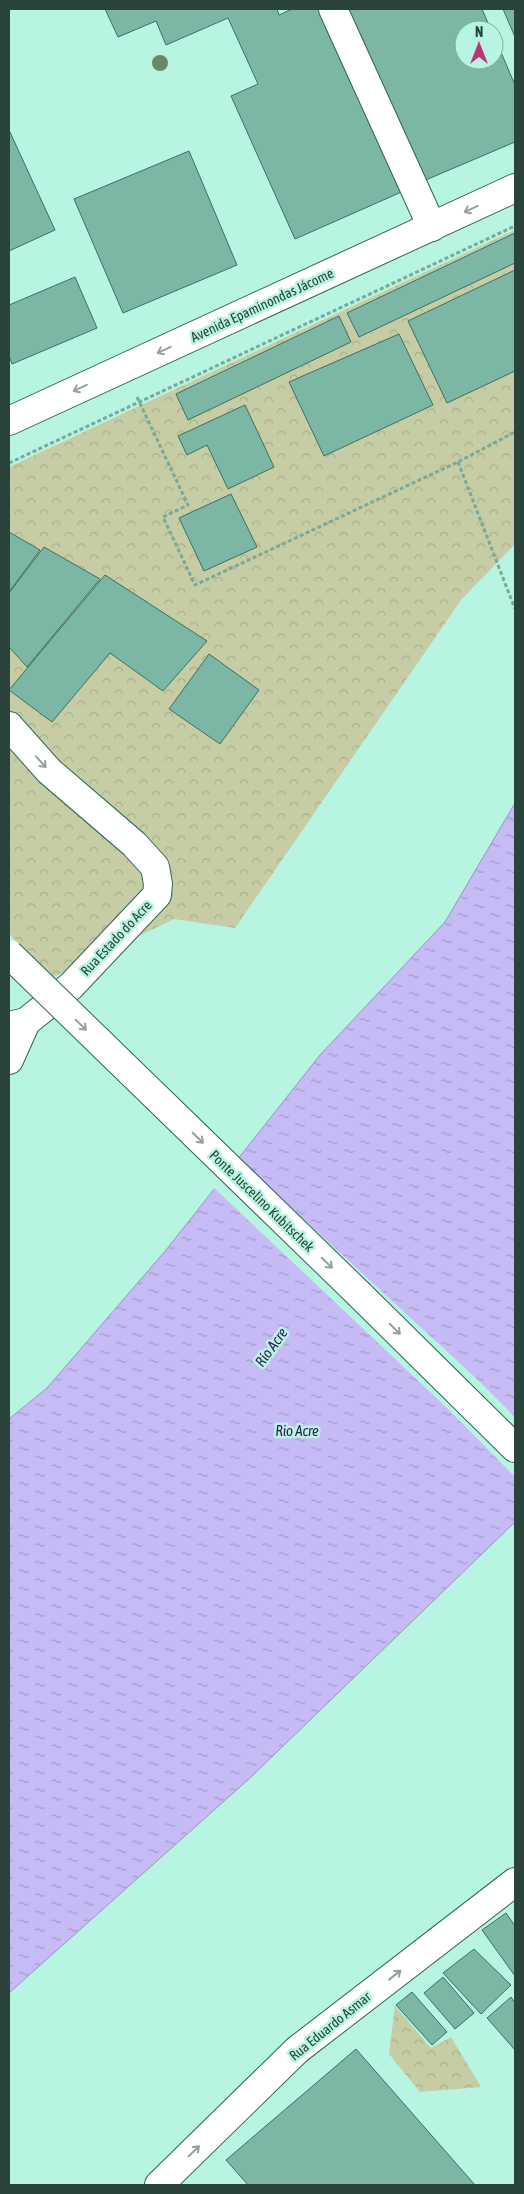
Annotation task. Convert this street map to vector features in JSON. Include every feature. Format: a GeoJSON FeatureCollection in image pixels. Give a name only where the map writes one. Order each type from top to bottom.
{"type":"FeatureCollection","features":[{"type":"Feature","properties":{"kind":"main road"},"geometry":{"type":"LineString","coordinates":[[333,9],[432,227]]}},
{"type":"Feature","properties":{"kind":"main road","name":"Avenida Epaminondas Jácome"},"geometry":{"type":"LineString","coordinates":[[9,421],[515,188]]}},
{"type":"Feature","properties":{"kind":"main road","name":"Rua Estado do Acre"},"geometry":{"type":"LineString","coordinates":[[9,726],[49,771],[134,844],[155,867],[158,884],[157,895],[72,986],[17,1024]]}},
{"type":"Feature","properties":{"kind":"main road","name":"Ponte Juscelino Kubitschek"},"geometry":{"type":"LineString","coordinates":[[9,954],[515,1448]]}},
{"type":"Feature","properties":{"kind":"main road"},"geometry":{"type":"LineString","coordinates":[[9,1060],[17,1024]]}},
{"type":"Feature","properties":{"kind":"main road","name":"Rua Eduardo Asmar"},"geometry":{"type":"LineString","coordinates":[[159,2185],[297,2050],[515,1882]]}},
{"type":"Feature","properties":{"kind":"path"},"geometry":{"type":"LineString","coordinates":[[9,463],[515,226]]}},
{"type":"Feature","properties":{"kind":"path"},"geometry":{"type":"LineString","coordinates":[[139,401],[188,505],[163,517],[195,585],[458,462],[515,432]]}},
{"type":"Feature","properties":{"kind":"path"},"geometry":{"type":"LineString","coordinates":[[458,462],[515,609]]}},
{"type":"Feature","properties":{"kind":"green space"},"geometry":{"type":"Polygon","coordinates":[[[515,230],[515,544],[461,600],[235,928],[174,919],[54,977],[9,934],[9,467],[515,230]]]}},
{"type":"Feature","properties":{"kind":"green space"},"geometry":{"type":"Polygon","coordinates":[[[395,2006],[431,2048],[451,2037],[481,2087],[420,2092],[389,2054],[395,2006]]]}},
{"type":"Feature","properties":{"kind":"water","name":"Rio Acre"},"geometry":{"type":"Polygon","coordinates":[[[515,803],[515,1522],[250,1778],[9,1993],[9,1419],[47,1388],[166,1250],[320,1055],[445,922],[515,803]]]}},
{"type":"Feature","properties":{"kind":"pier"},"geometry":{"type":"Polygon","coordinates":[[[236,1157],[478,1380],[515,1417],[515,1477],[447,1408],[213,1187],[236,1157]]]}},
{"type":"Feature","properties":{"kind":"building"},"geometry":{"type":"Polygon","coordinates":[[[105,9],[277,9],[279,15],[292,9],[326,9],[406,190],[295,239],[231,96],[258,84],[228,18],[166,45],[156,21],[118,37],[105,9]]]}},
{"type":"Feature","properties":{"kind":"building"},"geometry":{"type":"Polygon","coordinates":[[[345,9],[482,9],[487,20],[454,20],[454,70],[504,70],[504,59],[515,85],[515,142],[421,182],[345,9]]]}},
{"type":"Feature","properties":{"kind":"building"},"geometry":{"type":"Polygon","coordinates":[[[503,9],[515,9],[515,37],[503,9]]]}},
{"type":"Feature","properties":{"kind":"building"},"geometry":{"type":"Polygon","coordinates":[[[9,130],[55,230],[9,251],[9,130]]]}},
{"type":"Feature","properties":{"kind":"building"},"geometry":{"type":"Polygon","coordinates":[[[189,151],[237,265],[123,313],[74,199],[189,151]]]}},
{"type":"Feature","properties":{"kind":"building"},"geometry":{"type":"Polygon","coordinates":[[[515,233],[515,263],[359,337],[347,313],[515,233]]]}},
{"type":"Feature","properties":{"kind":"building"},"geometry":{"type":"Polygon","coordinates":[[[515,270],[515,371],[447,403],[408,321],[515,270]]]}},
{"type":"Feature","properties":{"kind":"building"},"geometry":{"type":"Polygon","coordinates":[[[75,277],[97,328],[12,364],[9,356],[9,305],[75,277]]]}},
{"type":"Feature","properties":{"kind":"building"},"geometry":{"type":"Polygon","coordinates":[[[339,316],[351,342],[188,420],[176,394],[339,316]]]}},
{"type":"Feature","properties":{"kind":"building"},"geometry":{"type":"Polygon","coordinates":[[[399,334],[433,405],[324,456],[289,382],[399,334]]]}},
{"type":"Feature","properties":{"kind":"building"},"geometry":{"type":"Polygon","coordinates":[[[245,405],[274,467],[228,489],[207,445],[187,455],[178,436],[245,405]]]}},
{"type":"Feature","properties":{"kind":"building"},"geometry":{"type":"Polygon","coordinates":[[[231,494],[257,547],[204,571],[179,518],[231,494]]]}},
{"type":"Feature","properties":{"kind":"building"},"geometry":{"type":"Polygon","coordinates":[[[9,532],[40,550],[9,592],[9,532]]]}},
{"type":"Feature","properties":{"kind":"building"},"geometry":{"type":"Polygon","coordinates":[[[44,547],[100,579],[27,667],[9,647],[9,593],[44,547]]]}},
{"type":"Feature","properties":{"kind":"building"},"geometry":{"type":"Polygon","coordinates":[[[105,575],[207,641],[163,691],[110,653],[52,722],[9,690],[105,575]]]}},
{"type":"Feature","properties":{"kind":"building"},"geometry":{"type":"Polygon","coordinates":[[[209,654],[259,690],[220,744],[169,709],[209,654]]]}},
{"type":"Feature","properties":{"kind":"building"},"geometry":{"type":"Polygon","coordinates":[[[506,1913],[515,1926],[515,1976],[482,1930],[506,1913]]]}},
{"type":"Feature","properties":{"kind":"building"},"geometry":{"type":"Polygon","coordinates":[[[474,1949],[511,1985],[481,2014],[443,1973],[474,1949]]]}},
{"type":"Feature","properties":{"kind":"building"},"geometry":{"type":"Polygon","coordinates":[[[443,1977],[474,2013],[455,2029],[424,1993],[443,1977]]]}},
{"type":"Feature","properties":{"kind":"building"},"geometry":{"type":"Polygon","coordinates":[[[412,1992],[447,2032],[432,2045],[396,2005],[412,1992]]]}},
{"type":"Feature","properties":{"kind":"building"},"geometry":{"type":"Polygon","coordinates":[[[511,1997],[515,2003],[515,2050],[487,2018],[511,1997]]]}},
{"type":"Feature","properties":{"kind":"building"},"geometry":{"type":"Polygon","coordinates":[[[356,2049],[475,2185],[248,2185],[226,2160],[356,2049]]]}},
{"type":"Feature","properties":{"kind":"water label","name":"Río Acre"},"geometry":{"type":"Point","coordinates":[271,1347]}}]}
